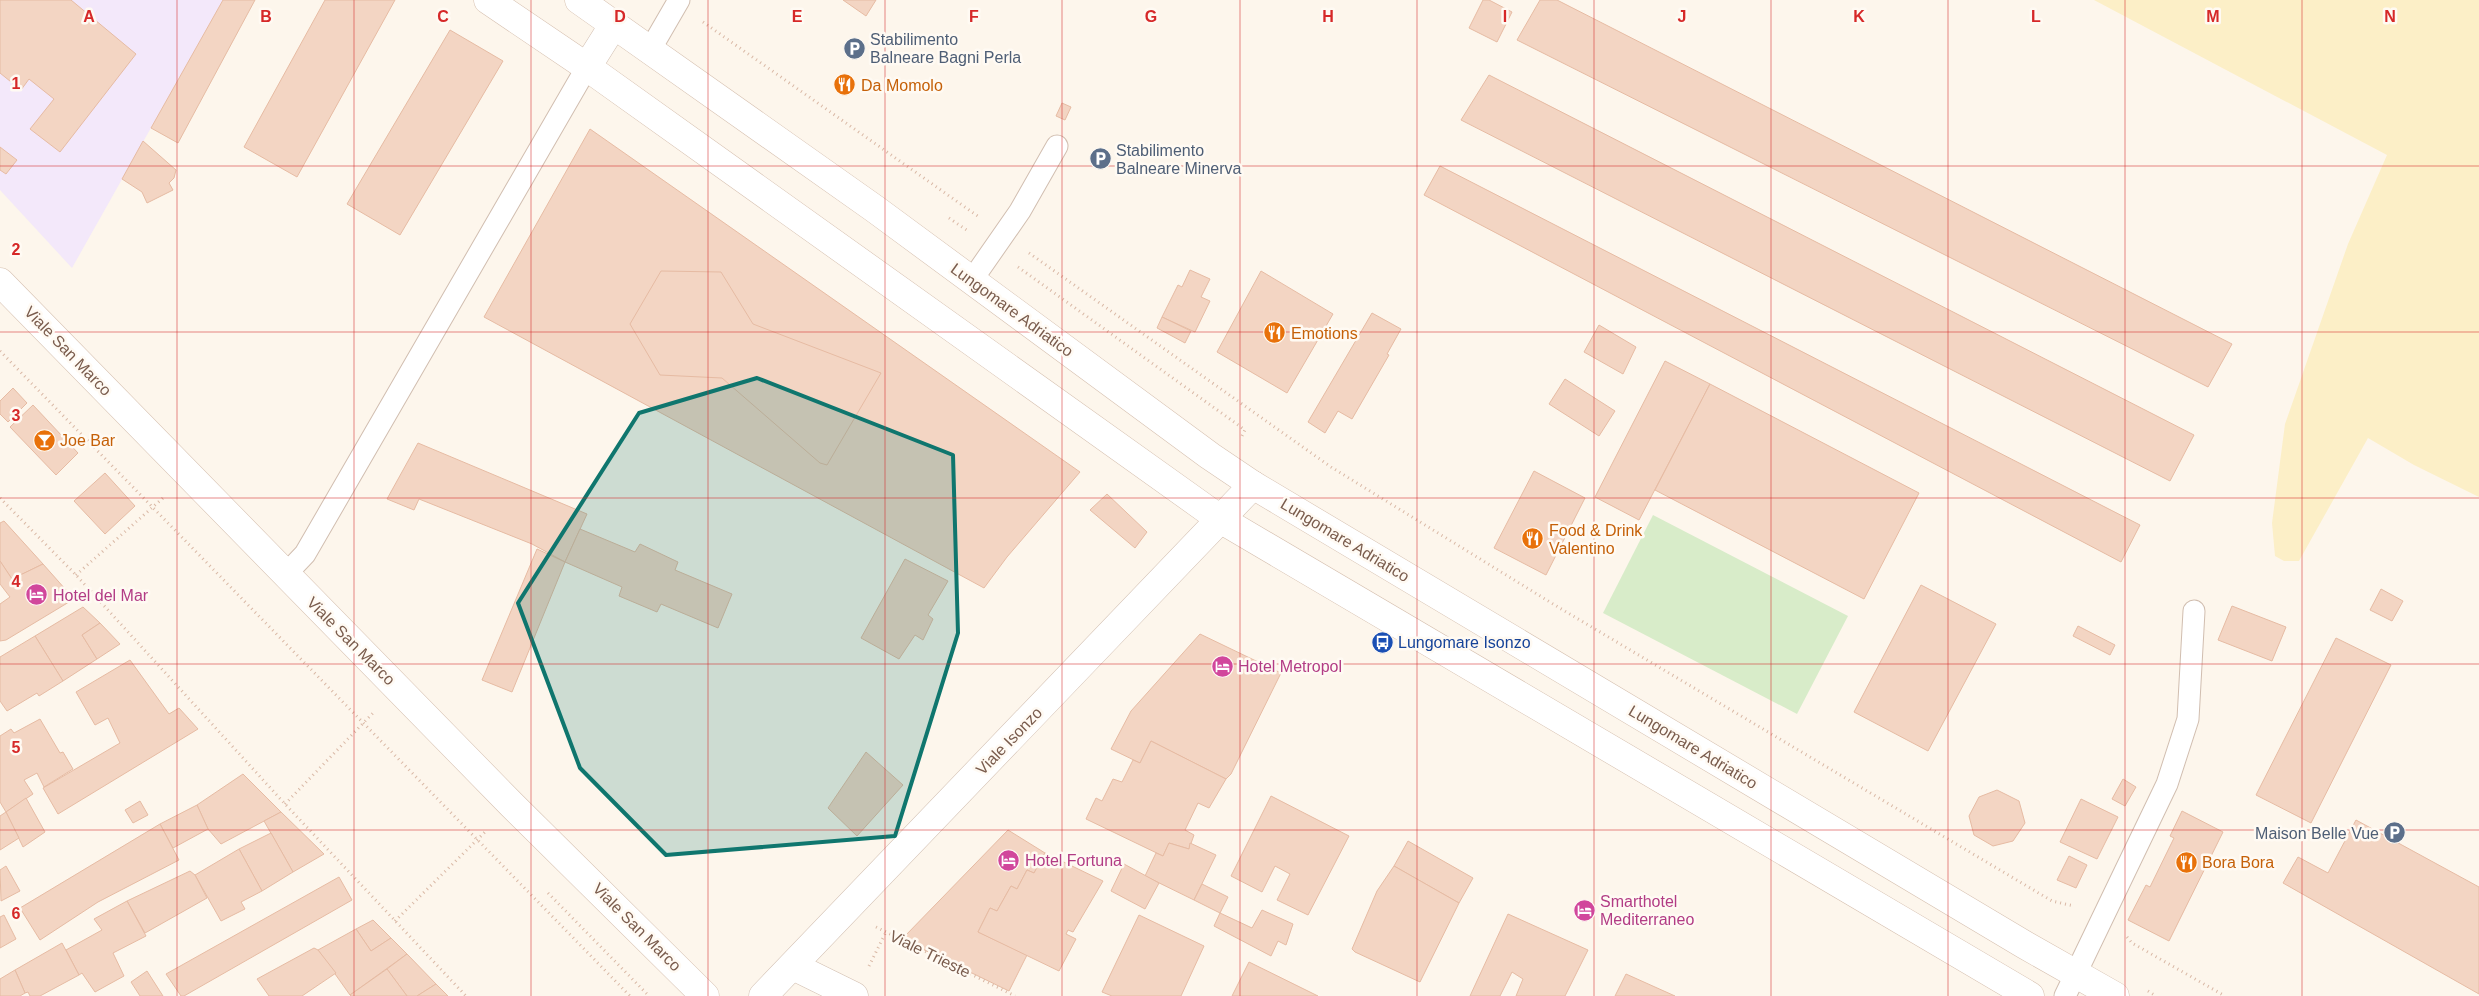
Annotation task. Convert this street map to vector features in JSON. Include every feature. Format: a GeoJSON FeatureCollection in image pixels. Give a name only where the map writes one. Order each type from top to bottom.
{"type":"FeatureCollection","features":[{"type":"Feature","properties":{"kind":"street"},"geometry":{"type":"LineString","coordinates":[[488,0],[588,67],[1220,519],[2030,996]]}},
{"type":"Feature","properties":{"kind":"street","name":"Lungomare Adriatico"},"geometry":{"type":"LineString","coordinates":[[579,0],[972,280],[1210,456],[1253,485],[2070,985],[2115,996]]}},
{"type":"Feature","properties":{"kind":"street"},"geometry":{"type":"LineString","coordinates":[[588,67],[614,24]]}},
{"type":"Feature","properties":{"kind":"street","name":"Viale San Marco"},"geometry":{"type":"LineString","coordinates":[[0,282],[512,804],[705,996]]}},
{"type":"Feature","properties":{"kind":"street","name":"Viale Isonzo"},"geometry":{"type":"LineString","coordinates":[[763,996],[1253,485]]}},
{"type":"Feature","properties":{"kind":"street"},"geometry":{"type":"LineString","coordinates":[[793,966],[860,985]]}},
{"type":"Feature","properties":{"kind":"lane"},"geometry":{"type":"LineString","coordinates":[[650,50],[678,2]]}},
{"type":"Feature","properties":{"kind":"lane"},"geometry":{"type":"LineString","coordinates":[[286,574],[305,554],[588,67]]}},
{"type":"Feature","properties":{"kind":"lane"},"geometry":{"type":"LineString","coordinates":[[972,280],[1004,235],[1057,146]]}},
{"type":"Feature","properties":{"kind":"lane"},"geometry":{"type":"LineString","coordinates":[[2070,985],[2167,784],[2188,719],[2194,611]]}},
{"type":"Feature","properties":{"kind":"path"},"geometry":{"type":"LineString","coordinates":[[678,2],[1330,467],[1558,607],[2052,901],[2077,907]]}},
{"type":"Feature","properties":{"kind":"path"},"geometry":{"type":"LineString","coordinates":[[0,351],[630,996]]}},
{"type":"Feature","properties":{"kind":"path"},"geometry":{"type":"LineString","coordinates":[[76,575],[164,497]]}},
{"type":"Feature","properties":{"kind":"path"},"geometry":{"type":"LineString","coordinates":[[0,498],[76,575],[285,804],[466,996]]}},
{"type":"Feature","properties":{"kind":"path"},"geometry":{"type":"LineString","coordinates":[[285,804],[373,713]]}},
{"type":"Feature","properties":{"kind":"path"},"geometry":{"type":"LineString","coordinates":[[395,921],[487,830]]}},
{"type":"Feature","properties":{"kind":"path","name":"Viale Trieste"},"geometry":{"type":"LineString","coordinates":[[873,926],[1015,996]]}},
{"type":"Feature","properties":{"kind":"path"},"geometry":{"type":"LineString","coordinates":[[2122,931],[2132,943],[2225,996]]}},
{"type":"Feature","properties":{"kind":"path"},"geometry":{"type":"LineString","coordinates":[[860,985],[886,932]]}},
{"type":"Feature","properties":{"kind":"highlighted area"},"geometry":{"type":"Polygon","coordinates":[[[757,378],[953,455],[958,633],[895,836],[666,855],[580,768],[518,603],[639,413],[757,378]]]}},
{"type":"Feature","properties":{"kind":"shaded area"},"geometry":{"type":"Polygon","coordinates":[[[0,0],[223,0],[72,268],[0,190],[0,0]]]}},
{"type":"Feature","properties":{"kind":"green space"},"geometry":{"type":"Polygon","coordinates":[[[1653,515],[1848,616],[1797,714],[1603,613],[1653,515]]]}},
{"type":"Feature","properties":{"kind":"sand"},"geometry":{"type":"Polygon","coordinates":[[[2094,0],[2479,0],[2479,497],[2414,465],[2368,438],[2299,561],[2284,561],[2275,556],[2272,523],[2285,424],[2348,244],[2387,155],[2094,0]]]}},
{"type":"Feature","properties":{"kind":"building"},"geometry":{"type":"Polygon","coordinates":[[[0,0],[71,0],[136,54],[60,152],[30,129],[54,99],[29,79],[21,90],[0,73],[0,0]]]}},
{"type":"Feature","properties":{"kind":"building"},"geometry":{"type":"Polygon","coordinates":[[[223,0],[255,0],[178,143],[151,128],[223,0]]]}},
{"type":"Feature","properties":{"kind":"building"},"geometry":{"type":"Polygon","coordinates":[[[325,0],[395,0],[297,177],[244,147],[325,0]]]}},
{"type":"Feature","properties":{"kind":"building"},"geometry":{"type":"Polygon","coordinates":[[[843,0],[876,0],[866,16],[843,0]]]}},
{"type":"Feature","properties":{"kind":"building"},"geometry":{"type":"Polygon","coordinates":[[[1483,0],[1489,0],[1512,12],[1497,42],[1469,28],[1483,0]]]}},
{"type":"Feature","properties":{"kind":"building"},"geometry":{"type":"Polygon","coordinates":[[[1540,0],[1557,0],[2232,344],[2208,387],[1517,40],[1540,0]]]}},
{"type":"Feature","properties":{"kind":"building"},"geometry":{"type":"Polygon","coordinates":[[[450,30],[503,61],[400,235],[347,204],[450,30]]]}},
{"type":"Feature","properties":{"kind":"building"},"geometry":{"type":"Polygon","coordinates":[[[1489,75],[2194,435],[2170,481],[1461,120],[1489,75]]]}},
{"type":"Feature","properties":{"kind":"building"},"geometry":{"type":"Polygon","coordinates":[[[1062,103],[1071,107],[1065,120],[1056,116],[1062,103]]]}},
{"type":"Feature","properties":{"kind":"building"},"geometry":{"type":"Polygon","coordinates":[[[590,129],[1080,472],[1007,557],[984,588],[484,317],[590,129]]]}},
{"type":"Feature","properties":{"kind":"building"},"geometry":{"type":"Polygon","coordinates":[[[143,141],[176,170],[174,178],[169,183],[173,190],[147,203],[142,192],[122,179],[143,141]]]}},
{"type":"Feature","properties":{"kind":"building"},"geometry":{"type":"Polygon","coordinates":[[[0,147],[17,160],[6,174],[0,170],[0,147]]]}},
{"type":"Feature","properties":{"kind":"building"},"geometry":{"type":"Polygon","coordinates":[[[1440,166],[2140,525],[2121,562],[1424,195],[1440,166]]]}},
{"type":"Feature","properties":{"kind":"building"},"geometry":{"type":"Polygon","coordinates":[[[1190,270],[1210,279],[1201,297],[1210,301],[1195,332],[1162,317],[1178,285],[1182,287],[1190,270]]]}},
{"type":"Feature","properties":{"kind":"building"},"geometry":{"type":"Polygon","coordinates":[[[661,271],[721,272],[753,324],[881,373],[827,465],[820,463],[722,378],[660,375],[630,324],[661,271]]]}},
{"type":"Feature","properties":{"kind":"building","name":"Emotions"},"geometry":{"type":"Polygon","coordinates":[[[1261,271],[1333,314],[1287,393],[1217,352],[1261,271]]]}},
{"type":"Feature","properties":{"kind":"building"},"geometry":{"type":"Polygon","coordinates":[[[1372,313],[1401,329],[1387,354],[1389,355],[1352,419],[1338,411],[1325,433],[1308,422],[1372,313]]]}},
{"type":"Feature","properties":{"kind":"building"},"geometry":{"type":"Polygon","coordinates":[[[1162,317],[1191,331],[1185,343],[1157,328],[1162,317]]]}},
{"type":"Feature","properties":{"kind":"building"},"geometry":{"type":"Polygon","coordinates":[[[1599,325],[1636,347],[1623,374],[1584,352],[1599,325]]]}},
{"type":"Feature","properties":{"kind":"building"},"geometry":{"type":"Polygon","coordinates":[[[1665,361],[1710,384],[1639,520],[1595,497],[1665,361]]]}},
{"type":"Feature","properties":{"kind":"building"},"geometry":{"type":"Polygon","coordinates":[[[1565,379],[1615,411],[1599,436],[1549,404],[1565,379]]]}},
{"type":"Feature","properties":{"kind":"building"},"geometry":{"type":"Polygon","coordinates":[[[1710,384],[1919,493],[1864,599],[1655,490],[1710,384]]]}},
{"type":"Feature","properties":{"kind":"building"},"geometry":{"type":"Polygon","coordinates":[[[13,388],[27,403],[8,422],[0,414],[0,401],[13,388]]]}},
{"type":"Feature","properties":{"kind":"building","name":"Joe Bar"},"geometry":{"type":"Polygon","coordinates":[[[33,405],[78,453],[56,475],[10,427],[33,405]]]}},
{"type":"Feature","properties":{"kind":"building"},"geometry":{"type":"Polygon","coordinates":[[[418,443],[587,514],[565,562],[532,544],[419,499],[414,510],[387,499],[418,443]]]}},
{"type":"Feature","properties":{"kind":"building"},"geometry":{"type":"Polygon","coordinates":[[[1534,471],[1585,498],[1546,575],[1494,548],[1534,471]]]}},
{"type":"Feature","properties":{"kind":"building"},"geometry":{"type":"Polygon","coordinates":[[[105,473],[135,506],[105,534],[74,501],[105,473]]]}},
{"type":"Feature","properties":{"kind":"building"},"geometry":{"type":"Polygon","coordinates":[[[1107,494],[1147,532],[1135,548],[1090,510],[1107,494]]]}},
{"type":"Feature","properties":{"kind":"building"},"geometry":{"type":"Polygon","coordinates":[[[4,521],[43,564],[12,579],[0,561],[0,523],[4,521]]]}},
{"type":"Feature","properties":{"kind":"building"},"geometry":{"type":"Polygon","coordinates":[[[580,529],[635,552],[640,544],[678,562],[675,570],[732,594],[718,628],[661,604],[657,612],[619,596],[622,587],[565,562],[580,529]]]}},
{"type":"Feature","properties":{"kind":"building"},"geometry":{"type":"Polygon","coordinates":[[[537,549],[565,562],[512,692],[482,680],[537,549]]]}},
{"type":"Feature","properties":{"kind":"building"},"geometry":{"type":"Polygon","coordinates":[[[905,559],[948,581],[928,615],[933,619],[923,640],[915,635],[899,659],[861,638],[905,559]]]}},
{"type":"Feature","properties":{"kind":"building"},"geometry":{"type":"Polygon","coordinates":[[[0,561],[12,579],[43,564],[74,599],[6,640],[0,641],[0,604],[10,597],[0,584],[0,561]]]}},
{"type":"Feature","properties":{"kind":"building"},"geometry":{"type":"Polygon","coordinates":[[[1921,585],[1996,624],[1928,751],[1854,712],[1921,585]]]}},
{"type":"Feature","properties":{"kind":"building"},"geometry":{"type":"Polygon","coordinates":[[[2381,589],[2403,601],[2392,621],[2370,610],[2381,589]]]}},
{"type":"Feature","properties":{"kind":"building"},"geometry":{"type":"Polygon","coordinates":[[[2232,606],[2286,627],[2272,661],[2218,640],[2232,606]]]}},
{"type":"Feature","properties":{"kind":"building"},"geometry":{"type":"Polygon","coordinates":[[[83,607],[100,623],[82,635],[97,659],[63,681],[35,636],[83,607]]]}},
{"type":"Feature","properties":{"kind":"building"},"geometry":{"type":"Polygon","coordinates":[[[100,623],[120,644],[97,659],[82,635],[100,623]]]}},
{"type":"Feature","properties":{"kind":"building"},"geometry":{"type":"Polygon","coordinates":[[[2078,626],[2115,645],[2110,655],[2073,636],[2078,626]]]}},
{"type":"Feature","properties":{"kind":"building"},"geometry":{"type":"Polygon","coordinates":[[[1200,634],[1281,673],[1231,774],[1226,779],[1151,741],[1140,763],[1111,749],[1131,711],[1200,634]]]}},
{"type":"Feature","properties":{"kind":"building"},"geometry":{"type":"Polygon","coordinates":[[[35,636],[63,681],[39,696],[37,693],[7,711],[0,701],[0,657],[35,636]]]}},
{"type":"Feature","properties":{"kind":"building"},"geometry":{"type":"Polygon","coordinates":[[[2336,638],[2391,665],[2311,823],[2256,795],[2336,638]]]}},
{"type":"Feature","properties":{"kind":"building"},"geometry":{"type":"Polygon","coordinates":[[[130,660],[169,714],[179,708],[198,729],[58,814],[43,788],[120,743],[108,718],[95,725],[76,692],[130,660]]]}},
{"type":"Feature","properties":{"kind":"building"},"geometry":{"type":"Polygon","coordinates":[[[40,719],[60,753],[63,752],[73,769],[44,787],[37,773],[24,780],[33,794],[6,812],[0,802],[0,736],[11,729],[14,733],[40,719]]]}},
{"type":"Feature","properties":{"kind":"building"},"geometry":{"type":"Polygon","coordinates":[[[1151,741],[1226,779],[1209,808],[1198,803],[1185,830],[1194,835],[1189,849],[1169,843],[1163,856],[1086,819],[1096,798],[1102,801],[1113,779],[1122,782],[1133,760],[1140,763],[1151,741]]]}},
{"type":"Feature","properties":{"kind":"building"},"geometry":{"type":"Polygon","coordinates":[[[866,752],[903,785],[857,836],[828,808],[866,752]]]}},
{"type":"Feature","properties":{"kind":"building"},"geometry":{"type":"Polygon","coordinates":[[[243,774],[281,812],[221,844],[208,829],[197,805],[243,774]]]}},
{"type":"Feature","properties":{"kind":"building"},"geometry":{"type":"Polygon","coordinates":[[[2123,779],[2136,787],[2125,806],[2112,799],[2123,779]]]}},
{"type":"Feature","properties":{"kind":"building"},"geometry":{"type":"Polygon","coordinates":[[[1997,790],[2019,801],[2025,823],[2013,841],[1993,846],[1974,835],[1969,816],[1979,797],[1997,790]]]}},
{"type":"Feature","properties":{"kind":"building"},"geometry":{"type":"Polygon","coordinates":[[[1271,796],[1349,836],[1308,915],[1277,900],[1290,874],[1275,866],[1262,892],[1231,876],[1271,796]]]}},
{"type":"Feature","properties":{"kind":"building"},"geometry":{"type":"Polygon","coordinates":[[[26,798],[45,832],[23,847],[6,812],[26,798]]]}},
{"type":"Feature","properties":{"kind":"building"},"geometry":{"type":"Polygon","coordinates":[[[2081,799],[2118,817],[2097,859],[2060,842],[2081,799]]]}},
{"type":"Feature","properties":{"kind":"building"},"geometry":{"type":"Polygon","coordinates":[[[140,801],[148,815],[133,823],[125,810],[140,801]]]}},
{"type":"Feature","properties":{"kind":"building"},"geometry":{"type":"Polygon","coordinates":[[[197,805],[208,829],[173,848],[160,824],[197,805]]]}},
{"type":"Feature","properties":{"kind":"building","name":"Bora Bora"},"geometry":{"type":"Polygon","coordinates":[[[2182,811],[2223,832],[2169,941],[2128,920],[2146,885],[2150,887],[2174,838],[2170,836],[2182,811]]]}},
{"type":"Feature","properties":{"kind":"building"},"geometry":{"type":"Polygon","coordinates":[[[6,812],[19,838],[0,850],[0,816],[6,812]]]}},
{"type":"Feature","properties":{"kind":"building"},"geometry":{"type":"Polygon","coordinates":[[[281,812],[324,854],[293,872],[264,821],[281,812]]]}},
{"type":"Feature","properties":{"kind":"building"},"geometry":{"type":"Polygon","coordinates":[[[2356,820],[2479,887],[2479,994],[2283,883],[2298,857],[2328,873],[2356,820]]]}},
{"type":"Feature","properties":{"kind":"building"},"geometry":{"type":"Polygon","coordinates":[[[160,824],[179,860],[98,902],[40,940],[20,908],[160,824]]]}},
{"type":"Feature","properties":{"kind":"building"},"geometry":{"type":"Polygon","coordinates":[[[1008,830],[1045,853],[1034,873],[1027,870],[1017,889],[1011,886],[997,911],[990,908],[978,932],[1027,955],[1009,991],[906,941],[905,936],[1008,830]]]}},
{"type":"Feature","properties":{"kind":"building"},"geometry":{"type":"Polygon","coordinates":[[[271,833],[293,872],[262,891],[239,849],[271,833]]]}},
{"type":"Feature","properties":{"kind":"building"},"geometry":{"type":"Polygon","coordinates":[[[1408,841],[1473,878],[1459,903],[1394,866],[1408,841]]]}},
{"type":"Feature","properties":{"kind":"building"},"geometry":{"type":"Polygon","coordinates":[[[1169,843],[1189,849],[1190,843],[1216,855],[1194,900],[1145,876],[1156,853],[1163,856],[1169,843]]]}},
{"type":"Feature","properties":{"kind":"building"},"geometry":{"type":"Polygon","coordinates":[[[239,849],[262,891],[241,902],[245,909],[221,921],[195,875],[239,849]]]}},
{"type":"Feature","properties":{"kind":"building"},"geometry":{"type":"Polygon","coordinates":[[[1045,853],[1103,881],[1073,932],[1068,930],[1066,934],[1076,939],[1059,971],[978,932],[990,908],[997,911],[1011,886],[1017,889],[1027,870],[1034,873],[1045,853]]]}},
{"type":"Feature","properties":{"kind":"building"},"geometry":{"type":"Polygon","coordinates":[[[2069,856],[2087,865],[2076,888],[2057,880],[2069,856]]]}},
{"type":"Feature","properties":{"kind":"building"},"geometry":{"type":"Polygon","coordinates":[[[1124,864],[1159,883],[1145,909],[1111,891],[1124,864]]]}},
{"type":"Feature","properties":{"kind":"building"},"geometry":{"type":"Polygon","coordinates":[[[6,866],[20,891],[1,901],[0,870],[6,866]]]}},
{"type":"Feature","properties":{"kind":"building"},"geometry":{"type":"Polygon","coordinates":[[[1394,866],[1459,903],[1420,982],[1352,949],[1377,891],[1394,866]]]}},
{"type":"Feature","properties":{"kind":"building"},"geometry":{"type":"Polygon","coordinates":[[[190,871],[195,875],[207,898],[145,933],[127,901],[190,871]]]}},
{"type":"Feature","properties":{"kind":"building"},"geometry":{"type":"Polygon","coordinates":[[[339,877],[352,900],[184,996],[181,996],[166,974],[339,877]]]}},
{"type":"Feature","properties":{"kind":"building"},"geometry":{"type":"Polygon","coordinates":[[[1202,884],[1228,897],[1220,913],[1194,900],[1202,884]]]}},
{"type":"Feature","properties":{"kind":"building"},"geometry":{"type":"Polygon","coordinates":[[[127,901],[146,936],[113,953],[124,976],[95,992],[82,973],[79,975],[66,950],[102,930],[94,919],[127,901]]]}},
{"type":"Feature","properties":{"kind":"building"},"geometry":{"type":"Polygon","coordinates":[[[1262,910],[1293,924],[1286,945],[1278,941],[1271,956],[1214,926],[1220,913],[1252,928],[1262,910]]]}},
{"type":"Feature","properties":{"kind":"building"},"geometry":{"type":"Polygon","coordinates":[[[1508,914],[1588,950],[1565,996],[1516,996],[1523,979],[1512,972],[1500,996],[1470,996],[1508,914]]]}},
{"type":"Feature","properties":{"kind":"building"},"geometry":{"type":"Polygon","coordinates":[[[4,915],[16,939],[0,948],[0,917],[4,915]]]}},
{"type":"Feature","properties":{"kind":"building"},"geometry":{"type":"Polygon","coordinates":[[[1139,915],[1204,946],[1181,996],[1112,996],[1102,992],[1139,915]]]}},
{"type":"Feature","properties":{"kind":"building"},"geometry":{"type":"Polygon","coordinates":[[[373,920],[391,938],[371,951],[356,929],[373,920]]]}},
{"type":"Feature","properties":{"kind":"building"},"geometry":{"type":"Polygon","coordinates":[[[356,929],[371,951],[391,938],[407,954],[350,995],[318,950],[356,929]]]}},
{"type":"Feature","properties":{"kind":"building"},"geometry":{"type":"Polygon","coordinates":[[[62,943],[79,975],[40,996],[30,996],[28,992],[25,993],[15,970],[62,943]]]}},
{"type":"Feature","properties":{"kind":"building"},"geometry":{"type":"Polygon","coordinates":[[[314,948],[318,950],[336,973],[302,996],[269,996],[257,979],[314,948]]]}},
{"type":"Feature","properties":{"kind":"building"},"geometry":{"type":"Polygon","coordinates":[[[407,954],[436,984],[417,996],[407,996],[387,969],[407,954]]]}},
{"type":"Feature","properties":{"kind":"building"},"geometry":{"type":"Polygon","coordinates":[[[1249,962],[1318,996],[1232,996],[1249,962]]]}},
{"type":"Feature","properties":{"kind":"building"},"geometry":{"type":"Polygon","coordinates":[[[387,969],[407,996],[350,995],[387,969]]]}},
{"type":"Feature","properties":{"kind":"building"},"geometry":{"type":"Polygon","coordinates":[[[15,970],[25,993],[20,996],[0,996],[0,979],[15,970]]]}},
{"type":"Feature","properties":{"kind":"building"},"geometry":{"type":"Polygon","coordinates":[[[147,971],[163,996],[140,996],[131,982],[147,971]]]}},
{"type":"Feature","properties":{"kind":"building"},"geometry":{"type":"Polygon","coordinates":[[[1626,974],[1675,996],[1615,996],[1626,974]]]}},
{"type":"Feature","properties":{"kind":"building"},"geometry":{"type":"Polygon","coordinates":[[[436,984],[448,996],[417,996],[436,984]]]}},
{"type":"Feature","properties":{"kind":"place","name":"Stabilimento Balneare Bagni Perla"},"geometry":{"type":"Point","coordinates":[854,48]}},
{"type":"Feature","properties":{"kind":"place","name":"Da Momolo"},"geometry":{"type":"Point","coordinates":[845,85]}},
{"type":"Feature","properties":{"kind":"place","name":"Stabilimento Balneare Minerva"},"geometry":{"type":"Point","coordinates":[1100,159]}},
{"type":"Feature","properties":{"kind":"place","name":"Emotions"},"geometry":{"type":"Point","coordinates":[1275,333]}},
{"type":"Feature","properties":{"kind":"place","name":"Joe Bar"},"geometry":{"type":"Point","coordinates":[44,440]}},
{"type":"Feature","properties":{"kind":"place","name":"Food & Drink Valentino"},"geometry":{"type":"Point","coordinates":[1533,539]}},
{"type":"Feature","properties":{"kind":"place","name":"Hotel del Mar"},"geometry":{"type":"Point","coordinates":[37,595]}},
{"type":"Feature","properties":{"kind":"place","name":"Lungomare Isonzo"},"geometry":{"type":"Point","coordinates":[1382,642]}},
{"type":"Feature","properties":{"kind":"place","name":"Hotel Metropol"},"geometry":{"type":"Point","coordinates":[1222,666]}},
{"type":"Feature","properties":{"kind":"place","name":"Maison Belle Vue"},"geometry":{"type":"Point","coordinates":[2395,833]}},
{"type":"Feature","properties":{"kind":"place","name":"Hotel Fortuna"},"geometry":{"type":"Point","coordinates":[1009,860]}},
{"type":"Feature","properties":{"kind":"place","name":"Bora Bora"},"geometry":{"type":"Point","coordinates":[2186,862]}},
{"type":"Feature","properties":{"kind":"place","name":"Smarthotel Mediterraneo"},"geometry":{"type":"Point","coordinates":[1584,910]}}]}
